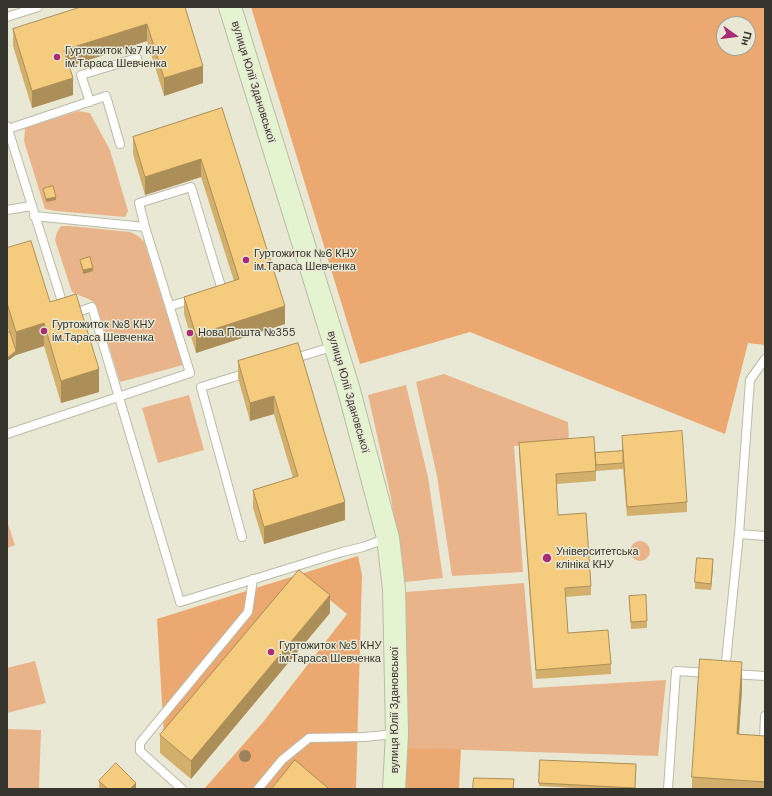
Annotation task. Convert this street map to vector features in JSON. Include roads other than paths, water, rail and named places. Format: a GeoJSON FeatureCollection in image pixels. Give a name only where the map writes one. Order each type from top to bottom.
{"type":"FeatureCollection","features":[{"type":"Feature","properties":{"kind":"street","name":"вулиця Юлії Здановської"},"geometry":{"type":"LineString","coordinates":[[230,7],[336,346],[388,538],[394,589],[397,734],[394,789]]}},
{"type":"Feature","properties":{"kind":"lane"},"geometry":{"type":"LineString","coordinates":[[7,17],[38,7]]}},
{"type":"Feature","properties":{"kind":"lane"},"geometry":{"type":"LineString","coordinates":[[90,102],[81,75],[137,58]]}},
{"type":"Feature","properties":{"kind":"lane"},"geometry":{"type":"LineString","coordinates":[[120,144],[106,96],[8,128],[66,316],[92,307],[180,602],[342,552],[363,547],[388,538]]}},
{"type":"Feature","properties":{"kind":"lane"},"geometry":{"type":"LineString","coordinates":[[7,434],[190,373],[138,203],[191,188],[222,290],[170,306]]}},
{"type":"Feature","properties":{"kind":"lane"},"geometry":{"type":"LineString","coordinates":[[7,210],[32,206]]}},
{"type":"Feature","properties":{"kind":"lane"},"geometry":{"type":"LineString","coordinates":[[34,216],[145,227]]}},
{"type":"Feature","properties":{"kind":"lane"},"geometry":{"type":"LineString","coordinates":[[283,362],[336,346]]}},
{"type":"Feature","properties":{"kind":"lane"},"geometry":{"type":"LineString","coordinates":[[725,674],[739,534],[750,380],[765,359]]}},
{"type":"Feature","properties":{"kind":"lane"},"geometry":{"type":"LineString","coordinates":[[242,537],[201,387],[254,371]]}},
{"type":"Feature","properties":{"kind":"lane"},"geometry":{"type":"LineString","coordinates":[[739,534],[765,536]]}},
{"type":"Feature","properties":{"kind":"lane"},"geometry":{"type":"LineString","coordinates":[[182,789],[140,751],[140,743],[248,612],[253,579]]}},
{"type":"Feature","properties":{"kind":"lane"},"geometry":{"type":"LineString","coordinates":[[668,789],[676,671],[765,676]]}},
{"type":"Feature","properties":{"kind":"lane"},"geometry":{"type":"LineString","coordinates":[[765,716],[765,740]]}},
{"type":"Feature","properties":{"kind":"lane"},"geometry":{"type":"LineString","coordinates":[[258,789],[282,760],[309,738],[364,737],[397,734]]}},
{"type":"Feature","properties":{"kind":"place","name":"Гуртожиток №7 КНУ ім.Тараса Шевченка"},"geometry":{"type":"Point","coordinates":[57,57]}},
{"type":"Feature","properties":{"kind":"place","name":"Гуртожиток №6 КНУ ім.Тараса Шевченка"},"geometry":{"type":"Point","coordinates":[246,260]}},
{"type":"Feature","properties":{"kind":"place","name":"Гуртожиток №8 КНУ ім.Тараса Шевченка"},"geometry":{"type":"Point","coordinates":[44,331]}},
{"type":"Feature","properties":{"kind":"place","name":"Нова Пошта №355"},"geometry":{"type":"Point","coordinates":[190,333]}},
{"type":"Feature","properties":{"kind":"place","name":"Університетська клініка КНУ"},"geometry":{"type":"Point","coordinates":[547,558]}},
{"type":"Feature","properties":{"kind":"place","name":"Гуртожиток №5 КНУ ім.Тараса Шевченка"},"geometry":{"type":"Point","coordinates":[271,652]}}]}
